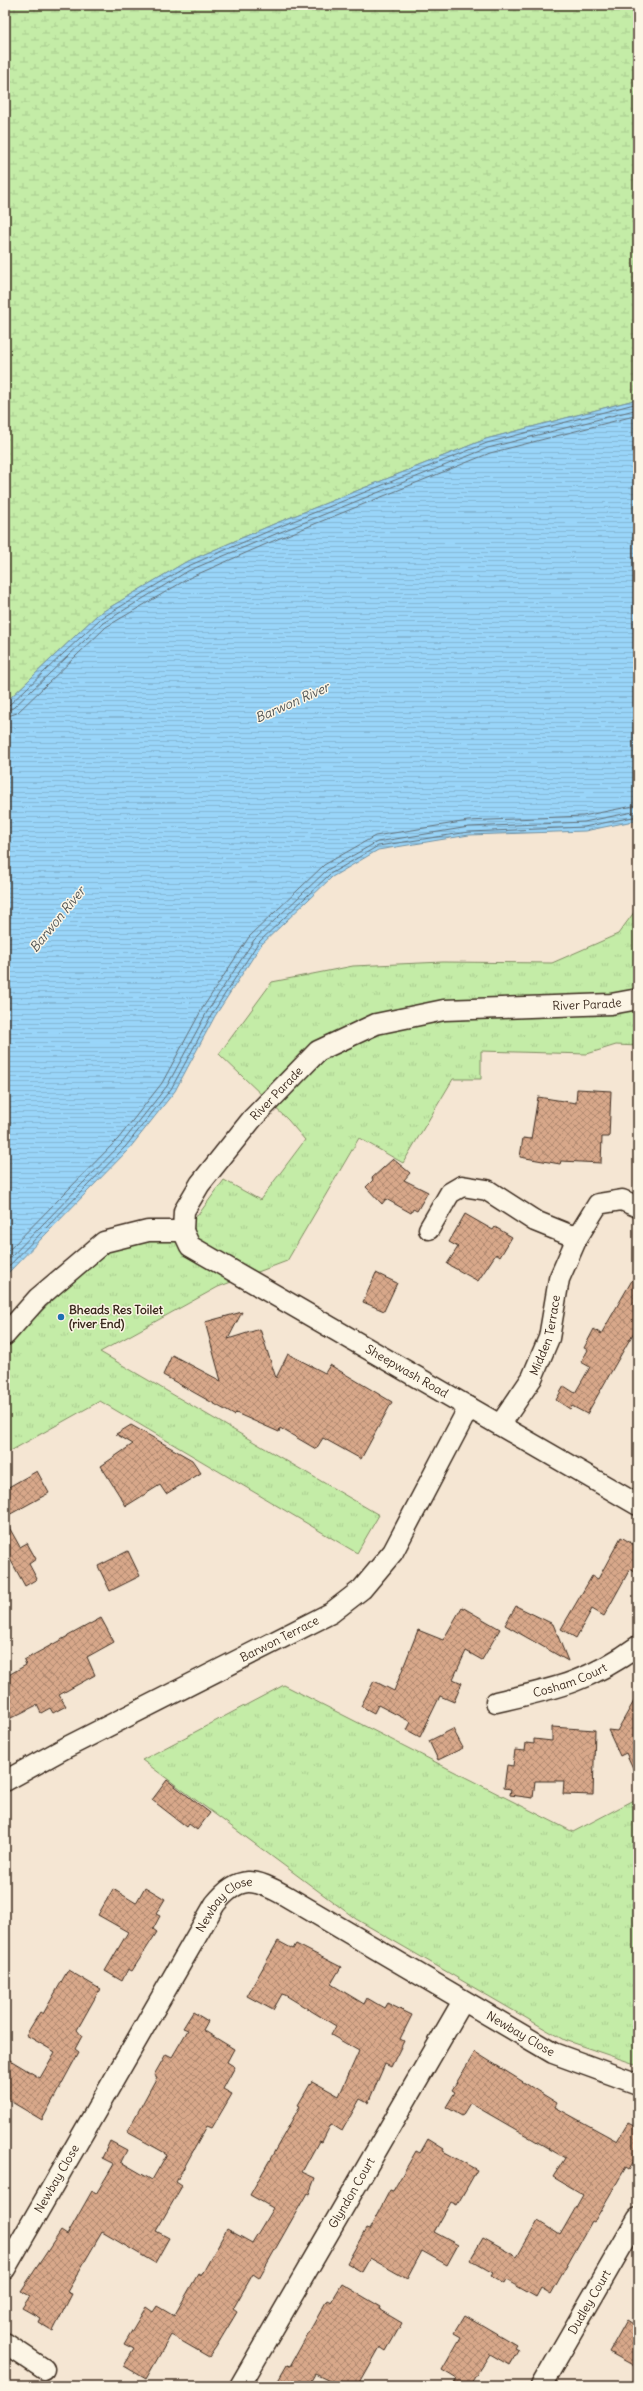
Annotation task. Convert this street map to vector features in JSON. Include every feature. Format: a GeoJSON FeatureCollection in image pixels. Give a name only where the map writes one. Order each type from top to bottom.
{"type":"FeatureCollection","features":[{"type":"Feature","properties":{"kind":"street","name":"River Parade"},"geometry":{"type":"LineString","coordinates":[[183,1231],[184,1211],[200,1184],[252,1119],[318,1051],[376,1024],[444,1010],[612,1004],[638,999]]}},
{"type":"Feature","properties":{"kind":"street"},"geometry":{"type":"LineString","coordinates":[[429,1229],[450,1193],[462,1186],[487,1190],[534,1221],[576,1238]]}},
{"type":"Feature","properties":{"kind":"street","name":"Midden Terrace"},"geometry":{"type":"LineString","coordinates":[[500,1425],[532,1378],[549,1338],[560,1279],[576,1238],[598,1204],[622,1200],[638,1207]]}},
{"type":"Feature","properties":{"kind":"street"},"geometry":{"type":"LineString","coordinates":[[5,1335],[38,1298],[104,1242],[148,1231],[183,1231]]}},
{"type":"Feature","properties":{"kind":"street","name":"Sheepwash Road"},"geometry":{"type":"LineString","coordinates":[[183,1231],[190,1246],[638,1505]]}},
{"type":"Feature","properties":{"kind":"street","name":"Barwon Terrace"},"geometry":{"type":"LineString","coordinates":[[5,1781],[67,1747],[331,1613],[362,1589],[393,1552],[469,1407]]}},
{"type":"Feature","properties":{"kind":"street","name":"Cosham Court"},"geometry":{"type":"LineString","coordinates":[[496,1702],[567,1685],[595,1674],[638,1646]]}},
{"type":"Feature","properties":{"kind":"street","name":"Newbay Close"},"geometry":{"type":"LineString","coordinates":[[5,2269],[215,1904],[227,1891],[242,1882],[254,1881],[268,1886],[553,2054],[638,2084]]}},
{"type":"Feature","properties":{"kind":"street","name":"Glyndon Court"},"geometry":{"type":"LineString","coordinates":[[240,2386],[463,2001]]}},
{"type":"Feature","properties":{"kind":"street","name":"Dudley Court"},"geometry":{"type":"LineString","coordinates":[[541,2386],[638,2218]]}},
{"type":"Feature","properties":{"kind":"street"},"geometry":{"type":"LineString","coordinates":[[5,2343],[44,2368]]}},
{"type":"Feature","properties":{"kind":"green space"},"geometry":{"type":"Polygon","coordinates":[[[5,5],[638,5],[638,399],[486,439],[274,524],[184,563],[97,615],[5,703],[5,5]]]}},
{"type":"Feature","properties":{"kind":"green space"},"geometry":{"type":"Polygon","coordinates":[[[638,907],[638,1046],[616,1045],[587,1054],[481,1051],[481,1079],[453,1079],[403,1163],[359,1138],[287,1261],[218,1287],[100,1352],[379,1515],[357,1553],[100,1401],[5,1454],[5,1345],[111,1246],[162,1240],[198,1215],[224,1180],[260,1200],[305,1140],[288,1120],[219,1054],[272,982],[353,966],[443,962],[552,963],[618,934],[638,907]]]}},
{"type":"Feature","properties":{"kind":"green space"},"geometry":{"type":"Polygon","coordinates":[[[284,1685],[573,1832],[638,1798],[638,2065],[564,2040],[356,1919],[142,1760],[284,1685]]]}},
{"type":"Feature","properties":{"kind":"water","name":"Barwon River"},"geometry":{"type":"Polygon","coordinates":[[[638,399],[638,820],[585,831],[469,835],[378,850],[332,877],[261,945],[215,1016],[175,1091],[129,1149],[5,1276],[5,703],[97,615],[184,563],[274,524],[486,439],[638,399]]]}},
{"type":"Feature","properties":{"kind":"building"},"geometry":{"type":"Polygon","coordinates":[[[577,1089],[611,1091],[609,1137],[602,1137],[601,1163],[561,1161],[560,1164],[520,1157],[523,1138],[531,1139],[538,1097],[576,1103],[577,1089]]]}},
{"type":"Feature","properties":{"kind":"building"},"geometry":{"type":"Polygon","coordinates":[[[393,1159],[410,1173],[404,1180],[428,1192],[417,1211],[413,1209],[411,1213],[386,1199],[382,1204],[366,1187],[373,1180],[372,1178],[393,1159]]]}},
{"type":"Feature","properties":{"kind":"building"},"geometry":{"type":"Polygon","coordinates":[[[465,1214],[493,1230],[495,1227],[512,1237],[500,1257],[496,1254],[478,1281],[447,1264],[458,1247],[449,1242],[465,1214]]]}},
{"type":"Feature","properties":{"kind":"building"},"geometry":{"type":"Polygon","coordinates":[[[638,1270],[638,1325],[587,1414],[572,1406],[570,1409],[556,1400],[564,1386],[575,1393],[590,1367],[581,1362],[588,1350],[584,1348],[594,1329],[601,1334],[638,1270]]]}},
{"type":"Feature","properties":{"kind":"building"},"geometry":{"type":"Polygon","coordinates":[[[376,1273],[397,1283],[384,1311],[363,1302],[376,1273]]]}},
{"type":"Feature","properties":{"kind":"building"},"geometry":{"type":"Polygon","coordinates":[[[242,1312],[228,1339],[260,1329],[276,1378],[288,1354],[325,1373],[330,1365],[392,1402],[361,1459],[323,1438],[316,1449],[280,1428],[279,1432],[236,1413],[234,1415],[163,1375],[172,1355],[221,1381],[205,1322],[242,1312]]]}},
{"type":"Feature","properties":{"kind":"building"},"geometry":{"type":"Polygon","coordinates":[[[131,1425],[192,1460],[201,1473],[166,1494],[160,1485],[126,1506],[101,1466],[133,1444],[116,1434],[131,1425]]]}},
{"type":"Feature","properties":{"kind":"building"},"geometry":{"type":"Polygon","coordinates":[[[37,1471],[49,1493],[5,1517],[5,1489],[37,1471]]]}},
{"type":"Feature","properties":{"kind":"building"},"geometry":{"type":"Polygon","coordinates":[[[5,1520],[20,1547],[27,1543],[36,1559],[29,1564],[37,1579],[25,1586],[10,1559],[5,1562],[5,1520]]]}},
{"type":"Feature","properties":{"kind":"building"},"geometry":{"type":"Polygon","coordinates":[[[621,1537],[638,1547],[638,1574],[630,1569],[604,1616],[592,1609],[576,1638],[561,1629],[592,1576],[598,1579],[621,1537]]]}},
{"type":"Feature","properties":{"kind":"building"},"geometry":{"type":"Polygon","coordinates":[[[128,1551],[140,1576],[110,1591],[98,1566],[128,1551]]]}},
{"type":"Feature","properties":{"kind":"building"},"geometry":{"type":"Polygon","coordinates":[[[516,1606],[553,1624],[568,1661],[505,1625],[516,1606]]]}},
{"type":"Feature","properties":{"kind":"building"},"geometry":{"type":"Polygon","coordinates":[[[462,1607],[500,1629],[482,1660],[466,1651],[453,1679],[462,1683],[454,1702],[440,1696],[420,1737],[407,1730],[411,1722],[378,1705],[374,1713],[361,1706],[374,1681],[394,1691],[418,1630],[443,1640],[462,1607]]]}},
{"type":"Feature","properties":{"kind":"building"},"geometry":{"type":"Polygon","coordinates":[[[101,1618],[114,1642],[87,1657],[95,1675],[59,1695],[66,1706],[53,1713],[50,1708],[41,1713],[37,1705],[5,1721],[5,1677],[26,1665],[24,1660],[101,1618]]]}},
{"type":"Feature","properties":{"kind":"building"},"geometry":{"type":"Polygon","coordinates":[[[638,1694],[638,1779],[626,1753],[620,1756],[608,1730],[617,1731],[638,1694]]]}},
{"type":"Feature","properties":{"kind":"building"},"geometry":{"type":"Polygon","coordinates":[[[552,1727],[595,1730],[593,1795],[563,1794],[564,1781],[535,1781],[533,1798],[510,1795],[511,1789],[504,1788],[507,1765],[513,1766],[515,1750],[525,1751],[526,1743],[534,1744],[534,1739],[552,1741],[552,1727]]]}},
{"type":"Feature","properties":{"kind":"building"},"geometry":{"type":"Polygon","coordinates":[[[453,1729],[463,1748],[438,1760],[429,1741],[453,1729]]]}},
{"type":"Feature","properties":{"kind":"building"},"geometry":{"type":"Polygon","coordinates":[[[167,1780],[210,1813],[197,1830],[189,1824],[187,1827],[152,1800],[167,1780]]]}},
{"type":"Feature","properties":{"kind":"building"},"geometry":{"type":"Polygon","coordinates":[[[145,1887],[165,1899],[156,1914],[160,1916],[153,1929],[157,1932],[132,1971],[128,1969],[122,1981],[105,1971],[128,1932],[98,1915],[113,1889],[136,1903],[145,1887]]]}},
{"type":"Feature","properties":{"kind":"building"},"geometry":{"type":"Polygon","coordinates":[[[278,1941],[293,1949],[296,1944],[341,1967],[331,1984],[364,2004],[367,1998],[384,2008],[387,2003],[412,2015],[400,2039],[404,2041],[391,2067],[385,2064],[368,2103],[360,2099],[342,2131],[331,2124],[322,2142],[319,2141],[302,2172],[315,2178],[309,2194],[307,2193],[259,2278],[253,2274],[233,2309],[237,2312],[209,2357],[171,2335],[146,2379],[124,2366],[134,2349],[124,2344],[146,2307],[153,2312],[157,2306],[174,2316],[198,2274],[201,2276],[227,2229],[252,2243],[273,2208],[250,2195],[300,2106],[298,2105],[312,2081],[339,2096],[359,2051],[331,2035],[336,2026],[285,1995],[282,1994],[273,2010],[247,1996],[278,1941]]]}},
{"type":"Feature","properties":{"kind":"building"},"geometry":{"type":"Polygon","coordinates":[[[68,1970],[100,1989],[77,2030],[82,2036],[75,2049],[79,2052],[42,2120],[5,2098],[5,2057],[40,2078],[55,2052],[26,2035],[40,2012],[43,2014],[68,1970]]]}},
{"type":"Feature","properties":{"kind":"building"},"geometry":{"type":"Polygon","coordinates":[[[193,2012],[208,2021],[203,2030],[234,2049],[227,2062],[235,2067],[223,2089],[232,2094],[212,2128],[207,2126],[176,2182],[182,2186],[156,2231],[169,2238],[155,2263],[102,2232],[67,2292],[72,2294],[53,2331],[38,2322],[40,2318],[22,2308],[30,2296],[21,2291],[61,2231],[67,2235],[92,2191],[96,2194],[114,2164],[102,2158],[110,2141],[127,2150],[121,2162],[152,2180],[167,2154],[127,2132],[157,2077],[154,2075],[166,2054],[172,2057],[188,2030],[183,2028],[193,2012]]]}},
{"type":"Feature","properties":{"kind":"building"},"geometry":{"type":"Polygon","coordinates":[[[475,2052],[557,2103],[555,2107],[617,2141],[628,2123],[638,2128],[638,2154],[629,2169],[626,2167],[594,2222],[592,2221],[551,2294],[541,2288],[536,2297],[506,2280],[504,2284],[491,2276],[493,2273],[470,2260],[483,2238],[517,2257],[538,2221],[560,2235],[583,2195],[553,2177],[565,2158],[470,2103],[462,2116],[446,2107],[455,2092],[452,2090],[475,2052]]]}},
{"type":"Feature","properties":{"kind":"building"},"geometry":{"type":"Polygon","coordinates":[[[428,2139],[444,2149],[443,2151],[477,2170],[457,2205],[451,2202],[434,2232],[458,2245],[447,2265],[422,2251],[407,2279],[370,2258],[362,2272],[347,2263],[366,2229],[369,2230],[390,2190],[393,2191],[416,2151],[420,2153],[428,2139]]]}},
{"type":"Feature","properties":{"kind":"building"},"geometry":{"type":"Polygon","coordinates":[[[342,2284],[381,2307],[380,2310],[402,2323],[386,2351],[380,2347],[358,2386],[340,2386],[315,2374],[308,2386],[275,2386],[287,2365],[290,2366],[327,2300],[331,2302],[342,2284]]]}},
{"type":"Feature","properties":{"kind":"building"},"geometry":{"type":"Polygon","coordinates":[[[465,2315],[516,2345],[514,2348],[518,2350],[509,2365],[490,2354],[469,2386],[452,2386],[457,2379],[442,2370],[461,2337],[454,2333],[465,2315]]]}},
{"type":"Feature","properties":{"kind":"building"},"geometry":{"type":"Polygon","coordinates":[[[627,2320],[638,2327],[638,2368],[609,2352],[627,2320]]]}},
{"type":"Feature","properties":{"kind":"place","name":"Bheads Res Toilet (river End)"},"geometry":{"type":"Point","coordinates":[61,1317]}}]}
